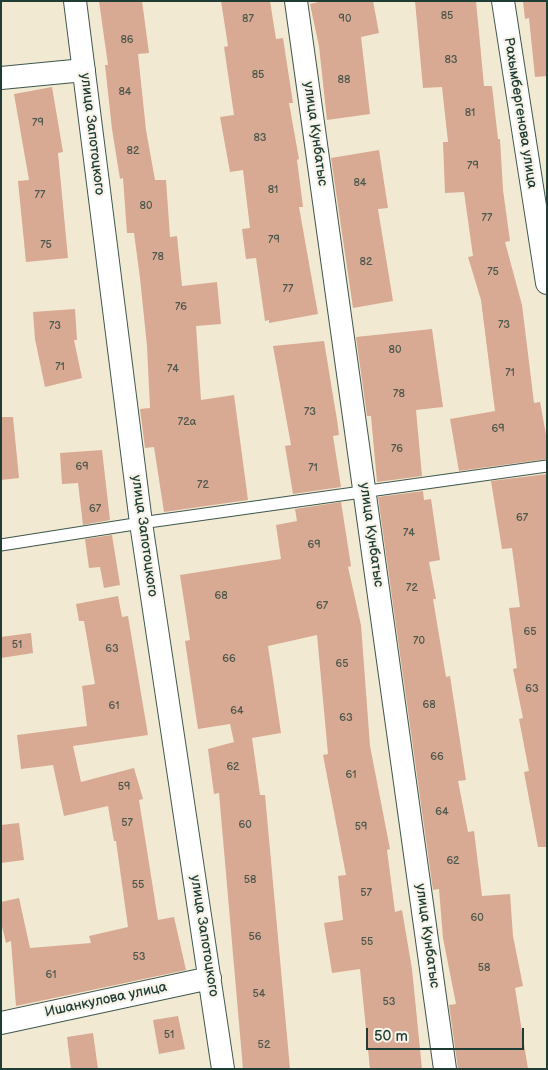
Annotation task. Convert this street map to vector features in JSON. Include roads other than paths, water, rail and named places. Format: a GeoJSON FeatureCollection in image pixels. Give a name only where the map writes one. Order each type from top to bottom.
{"type":"FeatureCollection","features":[{"type":"Feature","properties":{"kind":"street","name":"улица Запотоцкого"},"geometry":{"type":"LineString","coordinates":[[75,1],[141,523],[223,1069]]}},
{"type":"Feature","properties":{"kind":"street","name":"улица Кунбатыс"},"geometry":{"type":"LineString","coordinates":[[296,1],[445,1069]]}},
{"type":"Feature","properties":{"kind":"street","name":"Рахымбергенова улица"},"geometry":{"type":"LineString","coordinates":[[502,1],[547,283]]}},
{"type":"Feature","properties":{"kind":"street"},"geometry":{"type":"LineString","coordinates":[[1,78],[84,70]]}},
{"type":"Feature","properties":{"kind":"street","name":"Ишанкулова улица"},"geometry":{"type":"LineString","coordinates":[[1,1023],[210,978]]}},
{"type":"Feature","properties":{"kind":"lane"},"geometry":{"type":"LineString","coordinates":[[1,545],[141,523],[547,466]]}}]}
